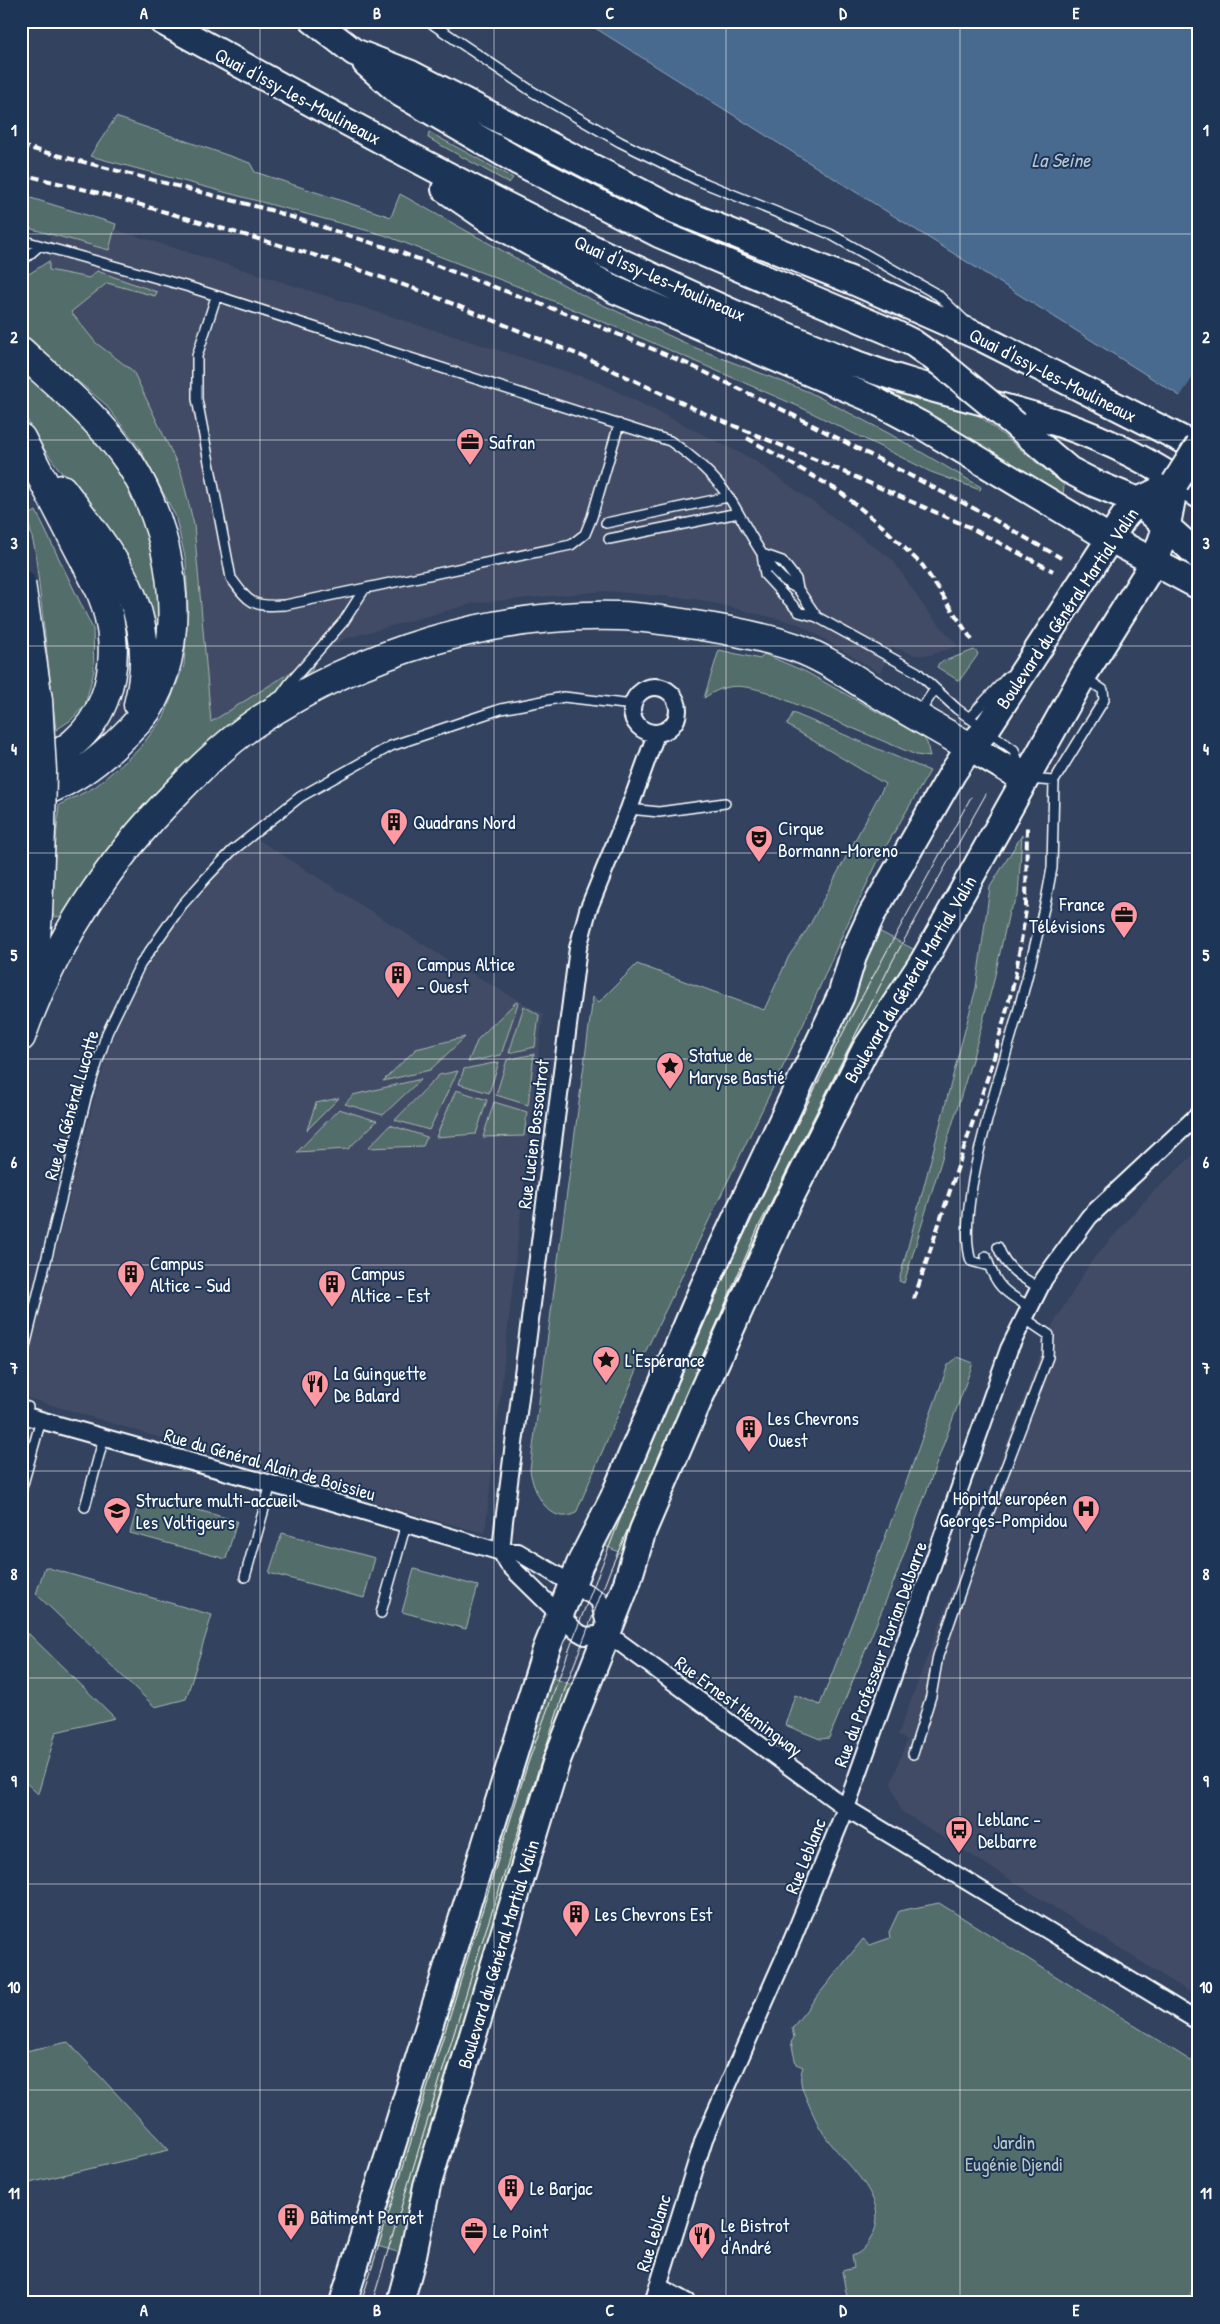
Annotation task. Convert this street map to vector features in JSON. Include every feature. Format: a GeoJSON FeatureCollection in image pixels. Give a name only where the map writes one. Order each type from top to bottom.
{"type":"FeatureCollection","features":[{"type":"Feature","properties":{"kind":"highway"},"geometry":{"type":"LineString","coordinates":[[21,351],[101,426],[129,463],[151,504],[160,529],[169,568],[172,623],[164,669],[153,701],[132,728],[103,758],[73,778],[37,794],[21,798]]}},
{"type":"Feature","properties":{"kind":"highway"},"geometry":{"type":"LineString","coordinates":[[21,437],[105,547],[120,570],[136,605],[145,661],[143,684],[132,728]]}},
{"type":"Feature","properties":{"kind":"highway"},"geometry":{"type":"LineString","coordinates":[[21,437],[100,590],[108,609],[114,644],[112,678],[106,695],[91,722],[67,748],[47,759],[21,768]]}},
{"type":"Feature","properties":{"kind":"highway"},"geometry":{"type":"LineString","coordinates":[[21,583],[38,700],[42,771],[38,914],[26,1025]]}},
{"type":"Feature","properties":{"kind":"highway"},"geometry":{"type":"LineString","coordinates":[[26,1025],[64,940],[110,867],[149,820],[216,753],[267,716],[307,693],[380,658],[446,637],[509,623],[621,616],[713,628],[798,648],[824,660],[916,717],[975,732]]}},
{"type":"Feature","properties":{"kind":"main road","name":"Quai d'Issy-les-Moulineaux"},"geometry":{"type":"LineString","coordinates":[[162,21],[351,126],[618,262],[838,357],[887,375],[1062,425],[1114,445],[1184,486]]}},
{"type":"Feature","properties":{"kind":"main road","name":"Quai d'Issy-les-Moulineaux"},"geometry":{"type":"LineString","coordinates":[[314,21],[354,52],[411,74],[675,210],[853,281],[982,338],[1198,447]]}},
{"type":"Feature","properties":{"kind":"main road"},"geometry":{"type":"LineString","coordinates":[[354,52],[400,93],[519,162],[659,234],[891,332],[913,344],[937,360],[1069,470],[1094,483],[1138,501],[1199,556]]}},
{"type":"Feature","properties":{"kind":"main road"},"geometry":{"type":"LineString","coordinates":[[351,126],[490,220],[615,290],[870,398],[921,425],[1109,538],[1199,586]]}},
{"type":"Feature","properties":{"kind":"main road"},"geometry":{"type":"LineString","coordinates":[[1184,486],[1198,447]]}},
{"type":"Feature","properties":{"kind":"main road","name":"Boulevard du Général Martial Valin"},"geometry":{"type":"LineString","coordinates":[[342,2303],[526,1712],[554,1609],[566,1580],[583,1557],[613,1499],[703,1288],[841,996],[854,953],[872,914],[975,732],[1051,627],[1109,538],[1138,501],[1184,486]]}},
{"type":"Feature","properties":{"kind":"main road","name":"Boulevard du Général Martial Valin"},"geometry":{"type":"LineString","coordinates":[[404,2291],[427,2186],[554,1770],[627,1583],[643,1530],[704,1388],[786,1204],[865,1050],[923,962],[1082,676],[1154,562],[1184,486]]}},
{"type":"Feature","properties":{"kind":"main road"},"geometry":{"type":"LineString","coordinates":[[975,732],[1024,779]]}},
{"type":"Feature","properties":{"kind":"street"},"geometry":{"type":"LineString","coordinates":[[653,688],[662,688],[674,697],[678,713],[676,721],[664,732],[656,734],[642,730],[634,718],[633,705],[638,695],[653,688]]}},
{"type":"Feature","properties":{"kind":"street","name":"Rue Lucien Bossoutrot"},"geometry":{"type":"LineString","coordinates":[[502,1552],[504,1522],[578,948],[588,910],[629,809],[656,734]]}},
{"type":"Feature","properties":{"kind":"street","name":"Rue du Professeur Florian Delbarre"},"geometry":{"type":"LineString","coordinates":[[846,1808],[1009,1349],[1027,1312],[1040,1288],[1089,1217],[1199,1114]]}},
{"type":"Feature","properties":{"kind":"street","name":"Rue du Général Alain de Boissieu"},"geometry":{"type":"LineString","coordinates":[[29,1412],[104,1437],[502,1552],[518,1552],[566,1580]]}},
{"type":"Feature","properties":{"kind":"street"},"geometry":{"type":"LineString","coordinates":[[502,1552],[508,1564],[576,1631],[585,1636],[608,1634],[599,1600],[566,1580]]}},
{"type":"Feature","properties":{"kind":"street","name":"Rue Ernest Hemingway"},"geometry":{"type":"LineString","coordinates":[[608,1634],[846,1808]]}},
{"type":"Feature","properties":{"kind":"street","name":"Rue Leblanc"},"geometry":{"type":"LineString","coordinates":[[653,2303],[704,2139],[793,1938],[846,1808],[1199,2022]]}},
{"type":"Feature","properties":{"kind":"street"},"geometry":{"type":"LineString","coordinates":[[658,2286],[688,2303]]}},
{"type":"Feature","properties":{"kind":"lane"},"geometry":{"type":"LineString","coordinates":[[428,21],[533,92],[620,142],[697,180],[830,234],[933,292],[982,338]]}},
{"type":"Feature","properties":{"kind":"lane"},"geometry":{"type":"LineString","coordinates":[[21,240],[189,287],[670,441],[697,459],[728,497],[762,554],[765,575],[800,612],[818,617],[917,672],[975,732]]}},
{"type":"Feature","properties":{"kind":"lane"},"geometry":{"type":"LineString","coordinates":[[21,262],[39,246]]}},
{"type":"Feature","properties":{"kind":"lane"},"geometry":{"type":"LineString","coordinates":[[216,297],[197,356],[197,399],[231,578],[245,597],[261,606],[285,604],[570,545],[585,534],[592,517],[619,424]]}},
{"type":"Feature","properties":{"kind":"lane"},"geometry":{"type":"LineString","coordinates":[[606,523],[728,497]]}},
{"type":"Feature","properties":{"kind":"lane"},"geometry":{"type":"LineString","coordinates":[[609,539],[738,513]]}},
{"type":"Feature","properties":{"kind":"lane"},"geometry":{"type":"LineString","coordinates":[[762,554],[782,561],[796,579],[798,589],[818,617]]}},
{"type":"Feature","properties":{"kind":"lane"},"geometry":{"type":"LineString","coordinates":[[267,716],[289,684],[344,621],[365,588]]}},
{"type":"Feature","properties":{"kind":"lane"},"geometry":{"type":"LineString","coordinates":[[990,1266],[971,1261],[968,1244],[970,1202],[982,1146],[1046,900],[1052,868],[1054,781],[1104,700],[1103,690],[1082,676]]}},
{"type":"Feature","properties":{"kind":"lane"},"geometry":{"type":"LineString","coordinates":[[916,717],[935,689]]}},
{"type":"Feature","properties":{"kind":"lane","name":"Rue du Général Lucotte"},"geometry":{"type":"LineString","coordinates":[[21,1363],[86,1098],[107,1033],[140,965],[182,904],[206,877],[232,851],[300,797],[392,746],[501,709],[564,697],[633,705]]}},
{"type":"Feature","properties":{"kind":"lane"},"geometry":{"type":"LineString","coordinates":[[1024,779],[1054,781]]}},
{"type":"Feature","properties":{"kind":"lane"},"geometry":{"type":"LineString","coordinates":[[629,809],[658,812],[725,803]]}},
{"type":"Feature","properties":{"kind":"lane"},"geometry":{"type":"LineString","coordinates":[[998,1247],[1002,1259],[1009,1267],[1021,1277],[1040,1288]]}},
{"type":"Feature","properties":{"kind":"lane"},"geometry":{"type":"LineString","coordinates":[[914,1754],[931,1696],[938,1656],[977,1543],[1048,1356],[1049,1335],[1007,1294],[994,1278],[986,1256]]}},
{"type":"Feature","properties":{"kind":"lane"},"geometry":{"type":"LineString","coordinates":[[21,1491],[29,1412]]}},
{"type":"Feature","properties":{"kind":"lane"},"geometry":{"type":"LineString","coordinates":[[86,1507],[104,1437]]}},
{"type":"Feature","properties":{"kind":"lane"},"geometry":{"type":"LineString","coordinates":[[245,1577],[271,1484]]}},
{"type":"Feature","properties":{"kind":"lane"},"geometry":{"type":"LineString","coordinates":[[381,1612],[406,1524]]}},
{"type":"Feature","properties":{"kind":"shaded area","name":"Safran"},"geometry":{"type":"Polygon","coordinates":[[[51,209],[596,381],[754,460],[893,560],[927,611],[958,646],[930,655],[916,655],[892,647],[880,673],[799,624],[696,599],[606,591],[475,603],[344,639],[211,723],[194,525],[181,472],[133,371],[96,343],[48,285],[51,209]]]}},
{"type":"Feature","properties":{"kind":"shaded area"},"geometry":{"type":"Polygon","coordinates":[[[254,837],[448,960],[543,1014],[485,1533],[424,1517],[21,1396],[21,1388],[95,1096],[113,1037],[138,982],[158,948],[212,880],[254,837]]]}},
{"type":"Feature","properties":{"kind":"shaded area","name":"Hôpital européen Georges-Pompidou"},"geometry":{"type":"Polygon","coordinates":[[[1199,1150],[1199,1998],[901,1811],[891,1783],[907,1740],[898,1735],[1049,1331],[1092,1260],[1152,1193],[1199,1150]]]}},
{"type":"Feature","properties":{"kind":"green space"},"geometry":{"type":"Polygon","coordinates":[[[116,117],[250,163],[255,172],[391,217],[400,194],[586,297],[696,348],[809,392],[890,434],[981,487],[980,490],[931,472],[802,408],[644,339],[527,290],[384,235],[90,156],[116,117]]]}},
{"type":"Feature","properties":{"kind":"green space"},"geometry":{"type":"Polygon","coordinates":[[[429,132],[513,178],[509,183],[428,138],[429,132]]]}},
{"type":"Feature","properties":{"kind":"green space"},"geometry":{"type":"Polygon","coordinates":[[[21,195],[116,224],[109,250],[21,226],[21,195]]]}},
{"type":"Feature","properties":{"kind":"green space"},"geometry":{"type":"Polygon","coordinates":[[[49,261],[49,270],[89,278],[97,271],[157,292],[155,296],[107,283],[71,312],[96,343],[133,371],[181,472],[194,525],[211,722],[315,657],[312,670],[204,745],[121,833],[67,915],[55,917],[50,911],[59,805],[95,787],[138,750],[164,717],[184,665],[188,609],[186,561],[175,515],[139,447],[104,403],[21,334],[21,279],[49,261]]]}},
{"type":"Feature","properties":{"kind":"green space"},"geometry":{"type":"Polygon","coordinates":[[[21,373],[59,401],[107,443],[153,531],[162,628],[152,623],[141,582],[37,439],[21,408],[21,373]]]}},
{"type":"Feature","properties":{"kind":"green space"},"geometry":{"type":"Polygon","coordinates":[[[873,377],[959,403],[982,418],[1064,485],[1063,498],[866,386],[873,377]]]}},
{"type":"Feature","properties":{"kind":"green space"},"geometry":{"type":"Polygon","coordinates":[[[36,511],[93,629],[94,671],[85,705],[71,720],[56,730],[35,550],[27,516],[36,511]]]}},
{"type":"Feature","properties":{"kind":"green space"},"geometry":{"type":"Polygon","coordinates":[[[719,650],[760,659],[764,654],[806,672],[924,738],[930,757],[916,755],[767,692],[735,686],[720,689],[704,698],[719,650]]]}},
{"type":"Feature","properties":{"kind":"green space"},"geometry":{"type":"Polygon","coordinates":[[[974,650],[978,653],[977,656],[959,681],[937,667],[939,663],[974,650]]]}},
{"type":"Feature","properties":{"kind":"green space"},"geometry":{"type":"Polygon","coordinates":[[[793,713],[930,771],[882,853],[844,931],[804,1023],[640,1363],[576,1513],[567,1516],[558,1515],[544,1505],[539,1497],[530,1470],[593,997],[599,1002],[637,964],[764,1010],[789,956],[807,930],[885,784],[787,725],[793,713]]]}},
{"type":"Feature","properties":{"kind":"green space"},"geometry":{"type":"Polygon","coordinates":[[[1022,835],[1018,897],[1009,912],[993,984],[974,1053],[904,1283],[899,1281],[976,988],[990,887],[1022,835]]]}},
{"type":"Feature","properties":{"kind":"green space"},"geometry":{"type":"Polygon","coordinates":[[[873,928],[917,951],[623,1554],[601,1544],[873,928]]]}},
{"type":"Feature","properties":{"kind":"green space"},"geometry":{"type":"Polygon","coordinates":[[[516,1002],[518,1003],[501,1055],[468,1062],[478,1039],[516,1002]]]}},
{"type":"Feature","properties":{"kind":"green space"},"geometry":{"type":"Polygon","coordinates":[[[524,1006],[539,1015],[535,1047],[509,1053],[524,1006]]]}},
{"type":"Feature","properties":{"kind":"green space"},"geometry":{"type":"Polygon","coordinates":[[[465,1037],[430,1070],[383,1081],[416,1049],[465,1037]]]}},
{"type":"Feature","properties":{"kind":"green space"},"geometry":{"type":"Polygon","coordinates":[[[534,1054],[528,1105],[496,1095],[507,1060],[534,1054]]]}},
{"type":"Feature","properties":{"kind":"green space"},"geometry":{"type":"Polygon","coordinates":[[[499,1062],[489,1093],[459,1084],[464,1069],[499,1062]]]}},
{"type":"Feature","properties":{"kind":"green space"},"geometry":{"type":"Polygon","coordinates":[[[458,1071],[429,1130],[395,1120],[439,1075],[458,1071]]]}},
{"type":"Feature","properties":{"kind":"green space"},"geometry":{"type":"Polygon","coordinates":[[[421,1079],[383,1115],[345,1104],[353,1095],[421,1079]]]}},
{"type":"Feature","properties":{"kind":"green space"},"geometry":{"type":"Polygon","coordinates":[[[456,1090],[487,1100],[476,1134],[436,1137],[456,1090]]]}},
{"type":"Feature","properties":{"kind":"green space"},"geometry":{"type":"Polygon","coordinates":[[[339,1098],[307,1130],[316,1103],[339,1098]]]}},
{"type":"Feature","properties":{"kind":"green space"},"geometry":{"type":"Polygon","coordinates":[[[494,1102],[527,1112],[524,1136],[483,1137],[494,1102]]]}},
{"type":"Feature","properties":{"kind":"green space"},"geometry":{"type":"Polygon","coordinates":[[[339,1109],[377,1121],[348,1149],[297,1152],[339,1109]]]}},
{"type":"Feature","properties":{"kind":"green space"},"geometry":{"type":"Polygon","coordinates":[[[390,1125],[427,1137],[423,1146],[368,1148],[390,1125]]]}},
{"type":"Feature","properties":{"kind":"green space"},"geometry":{"type":"Polygon","coordinates":[[[958,1357],[973,1363],[894,1581],[829,1738],[820,1739],[785,1725],[795,1695],[820,1705],[906,1483],[948,1365],[958,1357]]]}},
{"type":"Feature","properties":{"kind":"green space"},"geometry":{"type":"Polygon","coordinates":[[[141,1494],[237,1521],[226,1559],[130,1533],[141,1494]]]}},
{"type":"Feature","properties":{"kind":"green space"},"geometry":{"type":"Polygon","coordinates":[[[282,1533],[375,1558],[364,1598],[269,1573],[282,1533]]]}},
{"type":"Feature","properties":{"kind":"green space"},"geometry":{"type":"Polygon","coordinates":[[[45,1567],[212,1615],[186,1699],[155,1707],[36,1594],[45,1567]]]}},
{"type":"Feature","properties":{"kind":"green space"},"geometry":{"type":"Polygon","coordinates":[[[414,1569],[478,1586],[466,1629],[402,1612],[414,1569]]]}},
{"type":"Feature","properties":{"kind":"green space"},"geometry":{"type":"Polygon","coordinates":[[[28,1633],[115,1718],[56,1732],[38,1794],[21,1778],[21,1653],[28,1633]]]}},
{"type":"Feature","properties":{"kind":"green space"},"geometry":{"type":"Polygon","coordinates":[[[550,1677],[573,1685],[404,2254],[371,2244],[550,1677]]]}},
{"type":"Feature","properties":{"kind":"green space","name":"Jardin Eugénie Djendi"},"geometry":{"type":"Polygon","coordinates":[[[939,1903],[1191,2061],[1199,2060],[1199,2278],[1189,2296],[1193,2298],[1190,2303],[848,2303],[842,2271],[854,2268],[852,2256],[863,2249],[871,2238],[876,2224],[876,2211],[865,2185],[828,2140],[814,2116],[801,2084],[803,2067],[796,2064],[791,2042],[794,2038],[792,2028],[863,1939],[870,1945],[890,1938],[889,1932],[899,1911],[939,1903]]]}},
{"type":"Feature","properties":{"kind":"green space"},"geometry":{"type":"Polygon","coordinates":[[[68,2042],[169,2150],[21,2185],[21,2052],[68,2042]]]}},
{"type":"Feature","properties":{"kind":"water","name":"La Seine"},"geometry":{"type":"Polygon","coordinates":[[[584,21],[1199,21],[1199,406],[1180,396],[584,21]]]}},
{"type":"Feature","properties":{"kind":"pier"},"geometry":{"type":"Polygon","coordinates":[[[1199,368],[1199,408],[1179,398],[1199,368]]]}},
{"type":"Feature","properties":{"kind":"tram line"},"geometry":{"type":"LineString","coordinates":[[372,2303],[480,1948],[567,1683],[611,1568],[758,1228],[893,960],[986,794]]}},
{"type":"Feature","properties":{"kind":"tram line"},"geometry":{"type":"LineString","coordinates":[[361,2303],[528,1763],[576,1631],[628,1499],[751,1216],[851,1017],[971,797]]}},
{"type":"Feature","properties":{"kind":"railway"},"geometry":{"type":"LineString","coordinates":[[21,146],[270,210],[394,250],[589,322],[688,364],[787,412],[977,510],[1061,558]]}},
{"type":"Feature","properties":{"kind":"railway"},"geometry":{"type":"LineString","coordinates":[[21,174],[103,194],[331,260],[421,291],[584,357],[708,415],[826,464],[969,527],[1053,571]]}},
{"type":"Feature","properties":{"kind":"railway"},"geometry":{"type":"LineString","coordinates":[[747,438],[839,491],[882,526],[923,566],[972,640]]}},
{"type":"Feature","properties":{"kind":"railway"},"geometry":{"type":"LineString","coordinates":[[914,1299],[993,1061],[1015,978],[1026,910],[1027,824]]}},
{"type":"Feature","properties":{"kind":"place","name":"Safran"},"geometry":{"type":"Point","coordinates":[470,466]}},
{"type":"Feature","properties":{"kind":"place","name":"Quadrans Nord"},"geometry":{"type":"Point","coordinates":[394,846]}},
{"type":"Feature","properties":{"kind":"place","name":"Cirque Bormann-Moreno"},"geometry":{"type":"Point","coordinates":[759,863]}},
{"type":"Feature","properties":{"kind":"place","name":"France Télévisions"},"geometry":{"type":"Point","coordinates":[1124,939]}},
{"type":"Feature","properties":{"kind":"place","name":"Campus Altice - Ouest"},"geometry":{"type":"Point","coordinates":[398,999]}},
{"type":"Feature","properties":{"kind":"place","name":"Statue de Maryse Bastié"},"geometry":{"type":"Point","coordinates":[670,1090]}},
{"type":"Feature","properties":{"kind":"place","name":"Campus Altice - Sud"},"geometry":{"type":"Point","coordinates":[131,1298]}},
{"type":"Feature","properties":{"kind":"place","name":"Campus Altice - Est"},"geometry":{"type":"Point","coordinates":[332,1308]}},
{"type":"Feature","properties":{"kind":"place","name":"L'Espérance"},"geometry":{"type":"Point","coordinates":[606,1384]}},
{"type":"Feature","properties":{"kind":"place","name":"La Guinguette De Balard"},"geometry":{"type":"Point","coordinates":[315,1408]}},
{"type":"Feature","properties":{"kind":"place","name":"Les Chevrons Ouest"},"geometry":{"type":"Point","coordinates":[749,1453]}},
{"type":"Feature","properties":{"kind":"place","name":"Hôpital européen Georges-Pompidou"},"geometry":{"type":"Point","coordinates":[1086,1533]}},
{"type":"Feature","properties":{"kind":"place","name":"Structure multi-accueil Les Voltigeurs"},"geometry":{"type":"Point","coordinates":[117,1535]}},
{"type":"Feature","properties":{"kind":"place","name":"Leblanc - Delbarre"},"geometry":{"type":"Point","coordinates":[959,1854]}},
{"type":"Feature","properties":{"kind":"place","name":"Les Chevrons Est"},"geometry":{"type":"Point","coordinates":[576,1938]}},
{"type":"Feature","properties":{"kind":"place","name":"Le Barjac"},"geometry":{"type":"Point","coordinates":[511,2212]}},
{"type":"Feature","properties":{"kind":"place","name":"Bâtiment Perret"},"geometry":{"type":"Point","coordinates":[291,2241]}},
{"type":"Feature","properties":{"kind":"place","name":"Le Point"},"geometry":{"type":"Point","coordinates":[474,2255]}},
{"type":"Feature","properties":{"kind":"place","name":"Le Bistrot d'André"},"geometry":{"type":"Point","coordinates":[702,2260]}}]}
